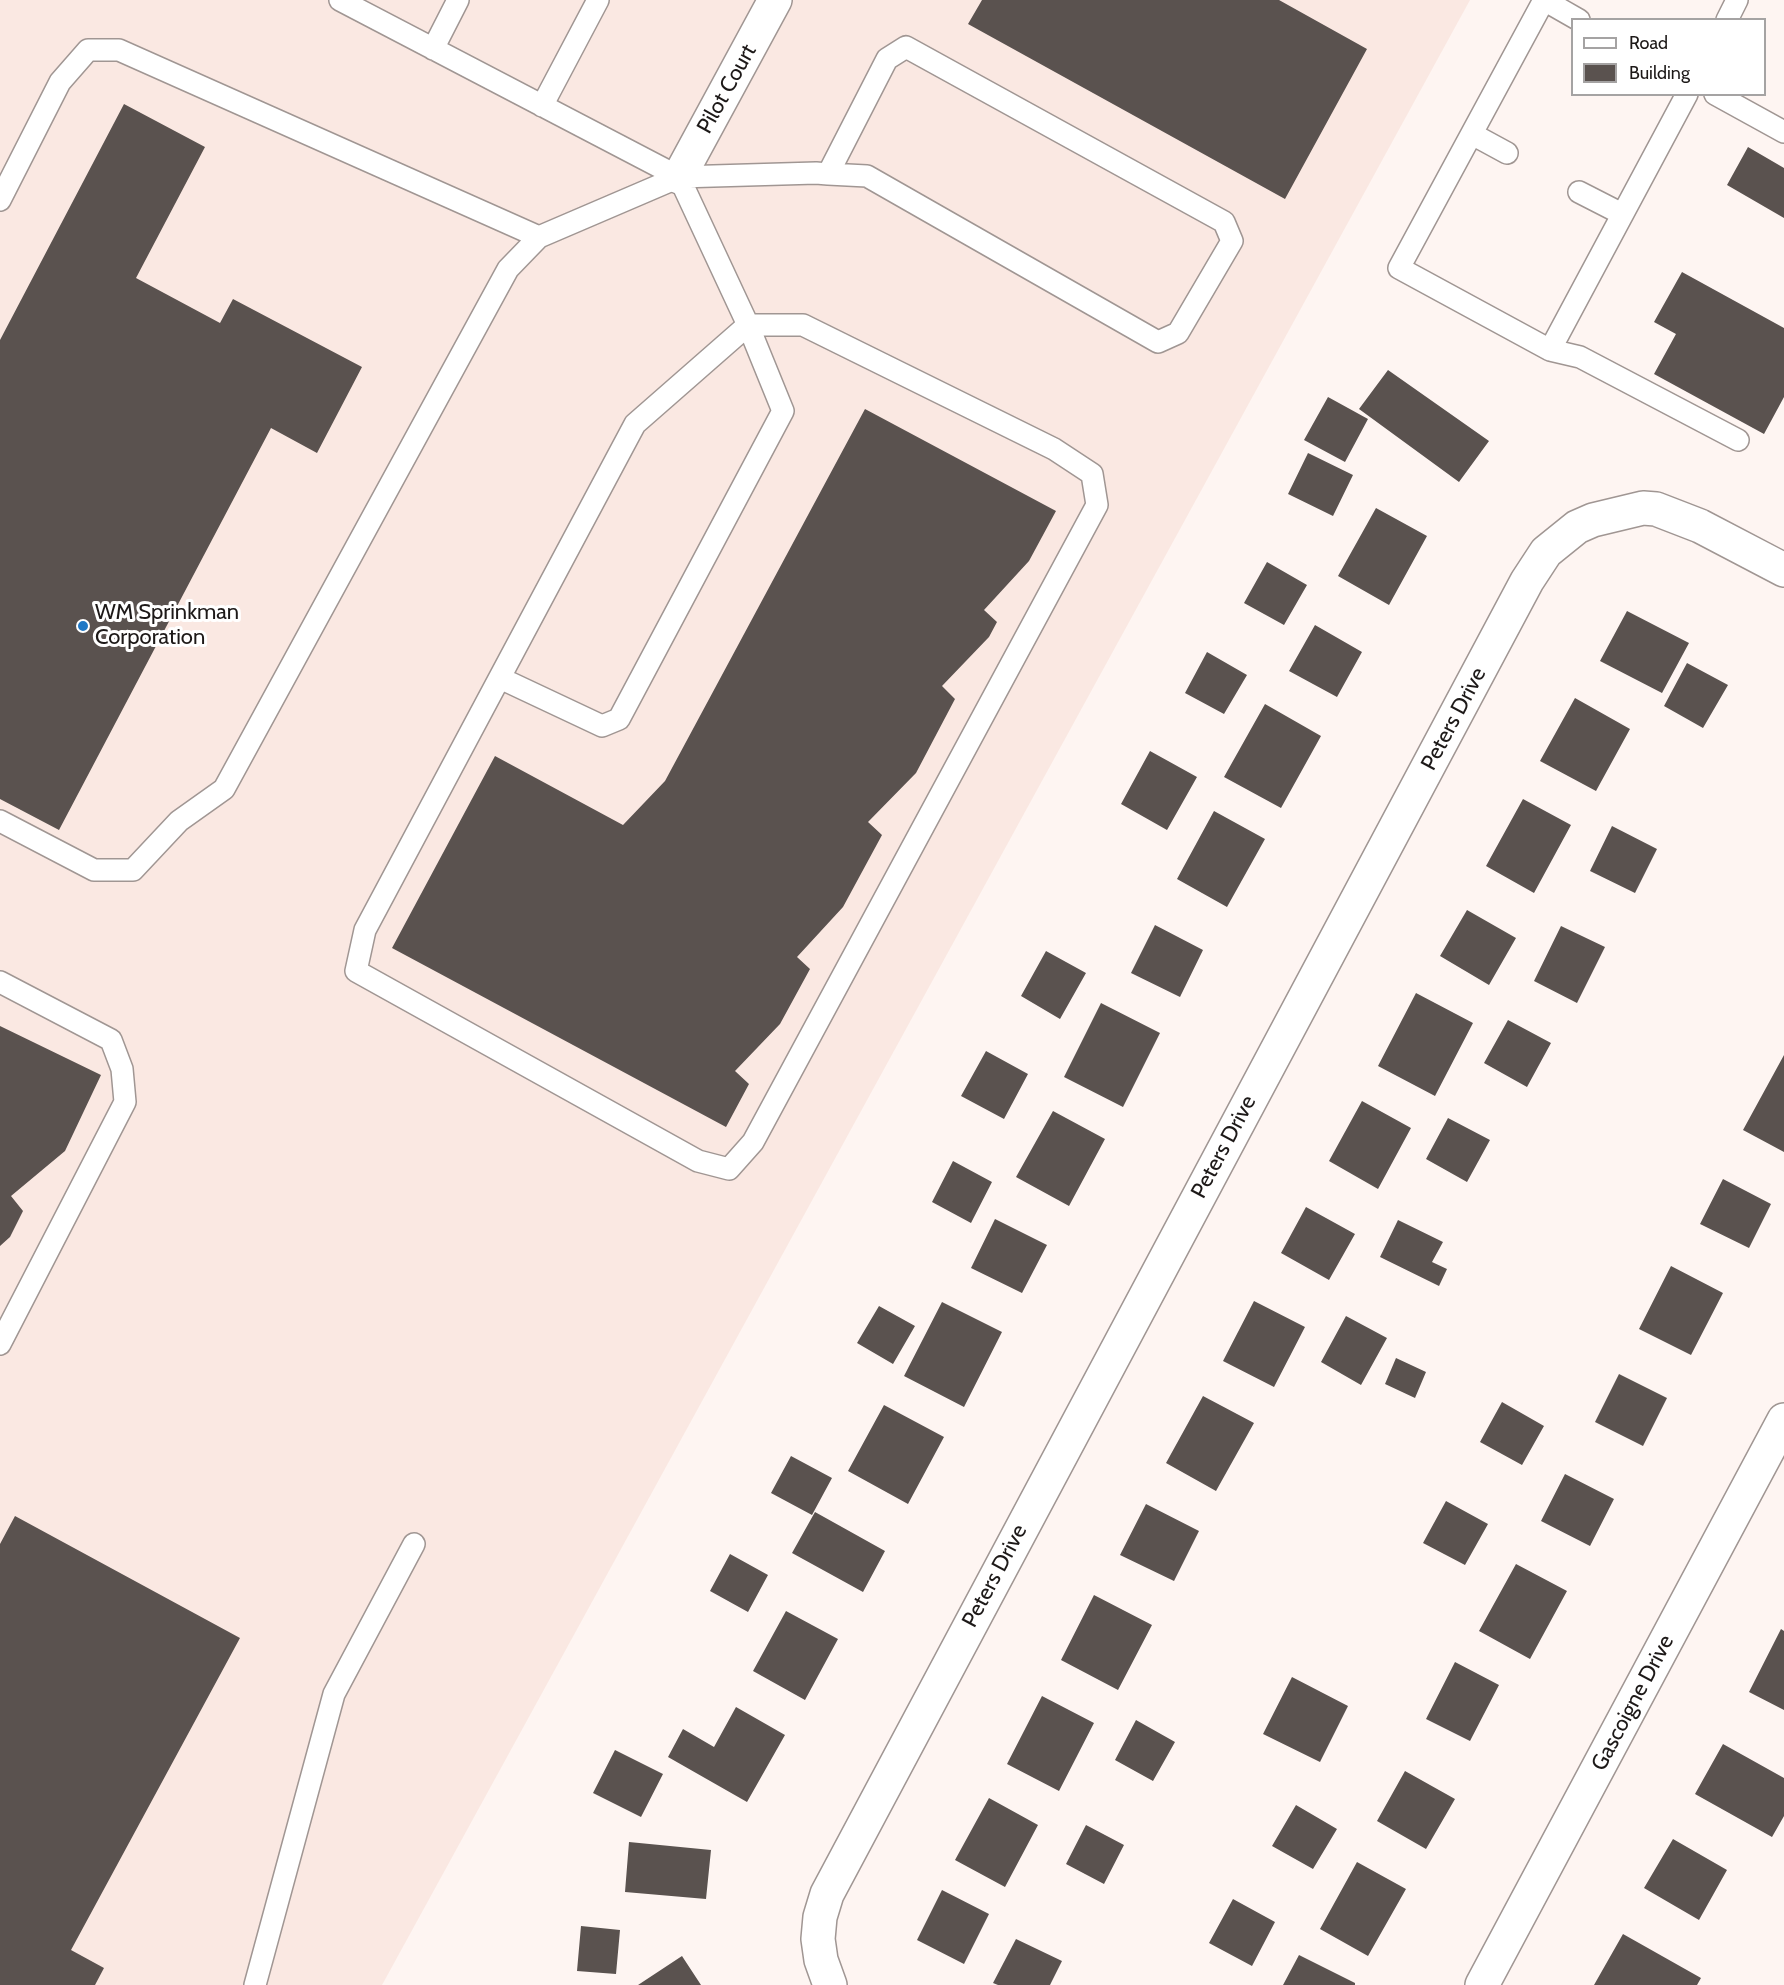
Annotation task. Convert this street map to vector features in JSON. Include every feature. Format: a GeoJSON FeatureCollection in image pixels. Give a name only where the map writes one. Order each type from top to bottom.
{"type":"FeatureCollection","features":[{"type":"Feature","properties":{"kind":"street","name":"Pilot Court"},"geometry":{"type":"LineString","coordinates":[[679,177],[775,0]]}},
{"type":"Feature","properties":{"kind":"street","name":"Peters Drive"},"geometry":{"type":"LineString","coordinates":[[830,1985],[821,1960],[818,1939],[820,1917],[827,1894],[1426,770],[1546,552],[1577,527],[1593,520],[1643,508],[1656,509],[1700,526],[1784,570]]}},
{"type":"Feature","properties":{"kind":"street","name":"Gascoigne Drive"},"geometry":{"type":"LineString","coordinates":[[1482,1985],[1784,1420]]}},
{"type":"Feature","properties":{"kind":"lane"},"geometry":{"type":"LineString","coordinates":[[340,0],[679,177],[748,325],[783,411],[619,719],[602,726],[500,678]]}},
{"type":"Feature","properties":{"kind":"lane"},"geometry":{"type":"LineString","coordinates":[[433,49],[458,0]]}},
{"type":"Feature","properties":{"kind":"lane"},"geometry":{"type":"LineString","coordinates":[[542,106],[598,0]]}},
{"type":"Feature","properties":{"kind":"lane"},"geometry":{"type":"LineString","coordinates":[[1576,18],[1544,0],[1399,268],[1550,350],[1580,357],[1738,440]]}},
{"type":"Feature","properties":{"kind":"lane"},"geometry":{"type":"LineString","coordinates":[[1728,18],[1737,0]]}},
{"type":"Feature","properties":{"kind":"lane"},"geometry":{"type":"LineString","coordinates":[[0,820],[94,870],[134,870],[179,821],[224,789],[507,269],[539,237],[679,177],[828,174],[867,176],[1158,342],[1178,333],[1232,241],[1224,222],[906,47],[887,59],[828,174]]}},
{"type":"Feature","properties":{"kind":"lane"},"geometry":{"type":"LineString","coordinates":[[0,200],[60,82],[88,50],[119,50],[539,237]]}},
{"type":"Feature","properties":{"kind":"lane"},"geometry":{"type":"LineString","coordinates":[[1550,350],[1686,96]]}},
{"type":"Feature","properties":{"kind":"lane"},"geometry":{"type":"LineString","coordinates":[[1719,96],[1784,132]]}},
{"type":"Feature","properties":{"kind":"lane"},"geometry":{"type":"LineString","coordinates":[[1472,134],[1508,153]]}},
{"type":"Feature","properties":{"kind":"lane"},"geometry":{"type":"LineString","coordinates":[[1579,192],[1622,214]]}},
{"type":"Feature","properties":{"kind":"lane"},"geometry":{"type":"LineString","coordinates":[[748,325],[803,325],[1054,448],[1092,474],[1097,505],[753,1142],[729,1169],[698,1161],[356,971],[365,930],[635,424],[748,325]]}},
{"type":"Feature","properties":{"kind":"lane"},"geometry":{"type":"LineString","coordinates":[[0,982],[111,1040],[122,1069],[125,1102],[0,1344]]}},
{"type":"Feature","properties":{"kind":"lane"},"geometry":{"type":"LineString","coordinates":[[255,1985],[334,1694],[414,1544]]}},
{"type":"Feature","properties":{"kind":"shaded area"},"geometry":{"type":"Polygon","coordinates":[[[0,0],[1470,0],[382,1985],[0,1985],[0,0]]]}},
{"type":"Feature","properties":{"kind":"building"},"geometry":{"type":"Polygon","coordinates":[[[982,0],[1279,0],[1367,49],[1285,199],[968,24],[982,0]]]}},
{"type":"Feature","properties":{"kind":"building","name":"WM Sprinkman Corporation"},"geometry":{"type":"Polygon","coordinates":[[[124,104],[205,147],[136,278],[220,323],[233,299],[362,367],[317,453],[271,428],[59,830],[0,799],[0,340],[124,104]]]}},
{"type":"Feature","properties":{"kind":"building"},"geometry":{"type":"Polygon","coordinates":[[[1748,147],[1784,168],[1784,218],[1727,185],[1748,147]]]}},
{"type":"Feature","properties":{"kind":"building"},"geometry":{"type":"Polygon","coordinates":[[[1682,272],[1784,328],[1784,397],[1764,434],[1654,374],[1676,334],[1654,322],[1682,272]]]}},
{"type":"Feature","properties":{"kind":"building"},"geometry":{"type":"Polygon","coordinates":[[[1388,370],[1489,441],[1459,482],[1359,409],[1388,370]]]}},
{"type":"Feature","properties":{"kind":"building"},"geometry":{"type":"Polygon","coordinates":[[[1328,397],[1368,419],[1345,462],[1304,440],[1328,397]]]}},
{"type":"Feature","properties":{"kind":"building"},"geometry":{"type":"Polygon","coordinates":[[[865,409],[1056,511],[1029,561],[984,610],[997,622],[989,637],[942,686],[955,699],[916,773],[868,822],[882,835],[843,907],[797,957],[810,969],[780,1024],[735,1071],[749,1084],[726,1127],[392,948],[495,756],[623,825],[665,781],[865,409]]]}},
{"type":"Feature","properties":{"kind":"building"},"geometry":{"type":"Polygon","coordinates":[[[1308,453],[1353,475],[1333,516],[1288,494],[1308,453]]]}},
{"type":"Feature","properties":{"kind":"building"},"geometry":{"type":"Polygon","coordinates":[[[1376,508],[1427,536],[1389,605],[1338,576],[1376,508]]]}},
{"type":"Feature","properties":{"kind":"building"},"geometry":{"type":"Polygon","coordinates":[[[1267,562],[1307,585],[1284,625],[1244,603],[1267,562]]]}},
{"type":"Feature","properties":{"kind":"building"},"geometry":{"type":"Polygon","coordinates":[[[1627,611],[1689,643],[1662,693],[1600,661],[1627,611]]]}},
{"type":"Feature","properties":{"kind":"building"},"geometry":{"type":"Polygon","coordinates":[[[1315,625],[1362,652],[1337,697],[1289,671],[1315,625]]]}},
{"type":"Feature","properties":{"kind":"building"},"geometry":{"type":"Polygon","coordinates":[[[1207,652],[1247,675],[1224,714],[1185,693],[1207,652]]]}},
{"type":"Feature","properties":{"kind":"building"},"geometry":{"type":"Polygon","coordinates":[[[1687,663],[1728,685],[1703,728],[1664,706],[1687,663]]]}},
{"type":"Feature","properties":{"kind":"building"},"geometry":{"type":"Polygon","coordinates":[[[1575,698],[1630,729],[1596,791],[1540,761],[1575,698]]]}},
{"type":"Feature","properties":{"kind":"building"},"geometry":{"type":"Polygon","coordinates":[[[1265,704],[1321,736],[1281,808],[1224,777],[1265,704]]]}},
{"type":"Feature","properties":{"kind":"building"},"geometry":{"type":"Polygon","coordinates":[[[1150,751],[1197,777],[1167,830],[1121,804],[1150,751]]]}},
{"type":"Feature","properties":{"kind":"building"},"geometry":{"type":"Polygon","coordinates":[[[1523,799],[1571,825],[1534,893],[1486,866],[1523,799]]]}},
{"type":"Feature","properties":{"kind":"building"},"geometry":{"type":"Polygon","coordinates":[[[1214,811],[1265,839],[1227,907],[1177,879],[1214,811]]]}},
{"type":"Feature","properties":{"kind":"building"},"geometry":{"type":"Polygon","coordinates":[[[1612,826],[1657,849],[1635,893],[1590,871],[1612,826]]]}},
{"type":"Feature","properties":{"kind":"building"},"geometry":{"type":"Polygon","coordinates":[[[1467,910],[1516,938],[1489,985],[1440,956],[1467,910]]]}},
{"type":"Feature","properties":{"kind":"building"},"geometry":{"type":"Polygon","coordinates":[[[1155,925],[1203,950],[1180,997],[1131,973],[1155,925]]]}},
{"type":"Feature","properties":{"kind":"building"},"geometry":{"type":"Polygon","coordinates":[[[1561,926],[1605,947],[1577,1003],[1534,981],[1561,926]]]}},
{"type":"Feature","properties":{"kind":"building"},"geometry":{"type":"Polygon","coordinates":[[[1046,951],[1086,973],[1060,1019],[1021,996],[1046,951]]]}},
{"type":"Feature","properties":{"kind":"building"},"geometry":{"type":"Polygon","coordinates":[[[1416,993],[1473,1023],[1435,1096],[1378,1066],[1416,993]]]}},
{"type":"Feature","properties":{"kind":"building"},"geometry":{"type":"Polygon","coordinates":[[[1101,1003],[1160,1033],[1123,1107],[1064,1077],[1101,1003]]]}},
{"type":"Feature","properties":{"kind":"building"},"geometry":{"type":"Polygon","coordinates":[[[1508,1020],[1551,1043],[1527,1087],[1484,1063],[1508,1020]]]}},
{"type":"Feature","properties":{"kind":"building"},"geometry":{"type":"Polygon","coordinates":[[[0,1026],[101,1075],[65,1151],[11,1196],[23,1211],[10,1237],[0,1246],[0,1026]]]}},
{"type":"Feature","properties":{"kind":"building"},"geometry":{"type":"Polygon","coordinates":[[[986,1051],[1028,1074],[1004,1119],[961,1096],[986,1051]]]}},
{"type":"Feature","properties":{"kind":"building"},"geometry":{"type":"Polygon","coordinates":[[[1784,1055],[1784,1152],[1743,1130],[1784,1055]]]}},
{"type":"Feature","properties":{"kind":"building"},"geometry":{"type":"Polygon","coordinates":[[[1362,1101],[1411,1128],[1378,1189],[1329,1161],[1362,1101]]]}},
{"type":"Feature","properties":{"kind":"building"},"geometry":{"type":"Polygon","coordinates":[[[1053,1111],[1105,1139],[1069,1206],[1016,1177],[1053,1111]]]}},
{"type":"Feature","properties":{"kind":"building"},"geometry":{"type":"Polygon","coordinates":[[[1448,1118],[1490,1140],[1467,1182],[1426,1159],[1448,1118]]]}},
{"type":"Feature","properties":{"kind":"building"},"geometry":{"type":"Polygon","coordinates":[[[953,1161],[992,1182],[971,1223],[932,1202],[953,1161]]]}},
{"type":"Feature","properties":{"kind":"building"},"geometry":{"type":"Polygon","coordinates":[[[1723,1179],[1771,1204],[1749,1248],[1700,1224],[1723,1179]]]}},
{"type":"Feature","properties":{"kind":"building"},"geometry":{"type":"Polygon","coordinates":[[[1306,1207],[1355,1234],[1329,1280],[1281,1253],[1306,1207]]]}},
{"type":"Feature","properties":{"kind":"building"},"geometry":{"type":"Polygon","coordinates":[[[995,1219],[1047,1245],[1022,1293],[971,1268],[995,1219]]]}},
{"type":"Feature","properties":{"kind":"building"},"geometry":{"type":"Polygon","coordinates":[[[1398,1220],[1443,1242],[1432,1262],[1447,1269],[1439,1286],[1380,1257],[1398,1220]]]}},
{"type":"Feature","properties":{"kind":"building"},"geometry":{"type":"Polygon","coordinates":[[[1671,1266],[1723,1293],[1691,1355],[1639,1329],[1671,1266]]]}},
{"type":"Feature","properties":{"kind":"building"},"geometry":{"type":"Polygon","coordinates":[[[1254,1301],[1305,1327],[1274,1387],[1223,1361],[1254,1301]]]}},
{"type":"Feature","properties":{"kind":"building"},"geometry":{"type":"Polygon","coordinates":[[[942,1302],[1002,1332],[964,1407],[904,1376],[942,1302]]]}},
{"type":"Feature","properties":{"kind":"building"},"geometry":{"type":"Polygon","coordinates":[[[879,1306],[915,1326],[893,1364],[857,1343],[879,1306]]]}},
{"type":"Feature","properties":{"kind":"building"},"geometry":{"type":"Polygon","coordinates":[[[1346,1316],[1387,1338],[1361,1385],[1321,1362],[1346,1316]]]}},
{"type":"Feature","properties":{"kind":"building"},"geometry":{"type":"Polygon","coordinates":[[[1396,1358],[1426,1372],[1415,1398],[1385,1384],[1396,1358]]]}},
{"type":"Feature","properties":{"kind":"building"},"geometry":{"type":"Polygon","coordinates":[[[1619,1374],[1667,1398],[1643,1446],[1595,1422],[1619,1374]]]}},
{"type":"Feature","properties":{"kind":"building"},"geometry":{"type":"Polygon","coordinates":[[[1203,1396],[1254,1423],[1216,1491],[1166,1463],[1203,1396]]]}},
{"type":"Feature","properties":{"kind":"building"},"geometry":{"type":"Polygon","coordinates":[[[1502,1402],[1544,1426],[1522,1465],[1480,1442],[1502,1402]]]}},
{"type":"Feature","properties":{"kind":"building"},"geometry":{"type":"Polygon","coordinates":[[[884,1405],[944,1437],[908,1504],[848,1471],[884,1405]]]}},
{"type":"Feature","properties":{"kind":"building"},"geometry":{"type":"Polygon","coordinates":[[[791,1456],[832,1478],[812,1515],[771,1493],[791,1456]]]}},
{"type":"Feature","properties":{"kind":"building"},"geometry":{"type":"Polygon","coordinates":[[[1565,1474],[1614,1499],[1590,1546],[1541,1521],[1565,1474]]]}},
{"type":"Feature","properties":{"kind":"building"},"geometry":{"type":"Polygon","coordinates":[[[1446,1501],[1488,1524],[1465,1565],[1423,1543],[1446,1501]]]}},
{"type":"Feature","properties":{"kind":"building"},"geometry":{"type":"Polygon","coordinates":[[[1146,1504],[1199,1531],[1174,1581],[1120,1555],[1146,1504]]]}},
{"type":"Feature","properties":{"kind":"building"},"geometry":{"type":"Polygon","coordinates":[[[815,1512],[885,1551],[863,1592],[792,1553],[815,1512]]]}},
{"type":"Feature","properties":{"kind":"building"},"geometry":{"type":"Polygon","coordinates":[[[15,1516],[240,1638],[71,1950],[104,1968],[95,1985],[0,1985],[0,1544],[15,1516]]]}},
{"type":"Feature","properties":{"kind":"building"},"geometry":{"type":"Polygon","coordinates":[[[730,1554],[768,1575],[748,1612],[710,1591],[730,1554]]]}},
{"type":"Feature","properties":{"kind":"building"},"geometry":{"type":"Polygon","coordinates":[[[1516,1564],[1567,1591],[1530,1659],[1479,1631],[1516,1564]]]}},
{"type":"Feature","properties":{"kind":"building"},"geometry":{"type":"Polygon","coordinates":[[[1094,1595],[1152,1625],[1118,1690],[1061,1660],[1094,1595]]]}},
{"type":"Feature","properties":{"kind":"building"},"geometry":{"type":"Polygon","coordinates":[[[786,1611],[838,1639],[805,1700],[753,1671],[786,1611]]]}},
{"type":"Feature","properties":{"kind":"building"},"geometry":{"type":"Polygon","coordinates":[[[1781,1629],[1784,1631],[1784,1710],[1749,1692],[1781,1629]]]}},
{"type":"Feature","properties":{"kind":"building"},"geometry":{"type":"Polygon","coordinates":[[[1455,1662],[1499,1685],[1470,1741],[1426,1719],[1455,1662]]]}},
{"type":"Feature","properties":{"kind":"building"},"geometry":{"type":"Polygon","coordinates":[[[1292,1677],[1348,1706],[1320,1762],[1263,1734],[1292,1677]]]}},
{"type":"Feature","properties":{"kind":"building"},"geometry":{"type":"Polygon","coordinates":[[[1042,1696],[1094,1723],[1059,1791],[1007,1764],[1042,1696]]]}},
{"type":"Feature","properties":{"kind":"building"},"geometry":{"type":"Polygon","coordinates":[[[736,1707],[785,1735],[747,1802],[668,1757],[683,1729],[714,1747],[736,1707]]]}},
{"type":"Feature","properties":{"kind":"building"},"geometry":{"type":"Polygon","coordinates":[[[1136,1720],[1175,1742],[1153,1781],[1115,1760],[1136,1720]]]}},
{"type":"Feature","properties":{"kind":"building"},"geometry":{"type":"Polygon","coordinates":[[[1723,1744],[1784,1778],[1784,1816],[1772,1837],[1695,1794],[1723,1744]]]}},
{"type":"Feature","properties":{"kind":"building"},"geometry":{"type":"Polygon","coordinates":[[[615,1750],[663,1774],[641,1817],[593,1793],[615,1750]]]}},
{"type":"Feature","properties":{"kind":"building"},"geometry":{"type":"Polygon","coordinates":[[[1405,1771],[1455,1799],[1426,1849],[1377,1821],[1405,1771]]]}},
{"type":"Feature","properties":{"kind":"building"},"geometry":{"type":"Polygon","coordinates":[[[989,1798],[1038,1825],[1005,1887],[955,1860],[989,1798]]]}},
{"type":"Feature","properties":{"kind":"building"},"geometry":{"type":"Polygon","coordinates":[[[1296,1805],[1337,1829],[1313,1869],[1272,1846],[1296,1805]]]}},
{"type":"Feature","properties":{"kind":"building"},"geometry":{"type":"Polygon","coordinates":[[[1086,1825],[1124,1845],[1104,1884],[1066,1864],[1086,1825]]]}},
{"type":"Feature","properties":{"kind":"building"},"geometry":{"type":"Polygon","coordinates":[[[1673,1839],[1727,1870],[1699,1920],[1644,1888],[1673,1839]]]}},
{"type":"Feature","properties":{"kind":"building"},"geometry":{"type":"Polygon","coordinates":[[[629,1842],[711,1850],[706,1899],[625,1892],[629,1842]]]}},
{"type":"Feature","properties":{"kind":"building"},"geometry":{"type":"Polygon","coordinates":[[[1357,1862],[1406,1889],[1368,1956],[1320,1929],[1357,1862]]]}},
{"type":"Feature","properties":{"kind":"building"},"geometry":{"type":"Polygon","coordinates":[[[942,1890],[989,1914],[964,1964],[917,1940],[942,1890]]]}},
{"type":"Feature","properties":{"kind":"building"},"geometry":{"type":"Polygon","coordinates":[[[1233,1899],[1275,1922],[1252,1966],[1209,1943],[1233,1899]]]}},
{"type":"Feature","properties":{"kind":"building"},"geometry":{"type":"Polygon","coordinates":[[[581,1926],[620,1930],[616,1974],[577,1971],[581,1926]]]}},
{"type":"Feature","properties":{"kind":"building"},"geometry":{"type":"Polygon","coordinates":[[[1623,1934],[1701,1978],[1697,1985],[1594,1985],[1623,1934]]]}},
{"type":"Feature","properties":{"kind":"building"},"geometry":{"type":"Polygon","coordinates":[[[1016,1939],[1062,1961],[1050,1985],[998,1985],[993,1983],[1016,1939]]]}},
{"type":"Feature","properties":{"kind":"building"},"geometry":{"type":"Polygon","coordinates":[[[1299,1955],[1355,1983],[1355,1985],[1283,1985],[1299,1955]]]}},
{"type":"Feature","properties":{"kind":"building"},"geometry":{"type":"Polygon","coordinates":[[[682,1956],[701,1985],[638,1985],[682,1956]]]}},
{"type":"Feature","properties":{"kind":"place","name":"WM Sprinkman Corporation"},"geometry":{"type":"Point","coordinates":[83,626]}}]}
